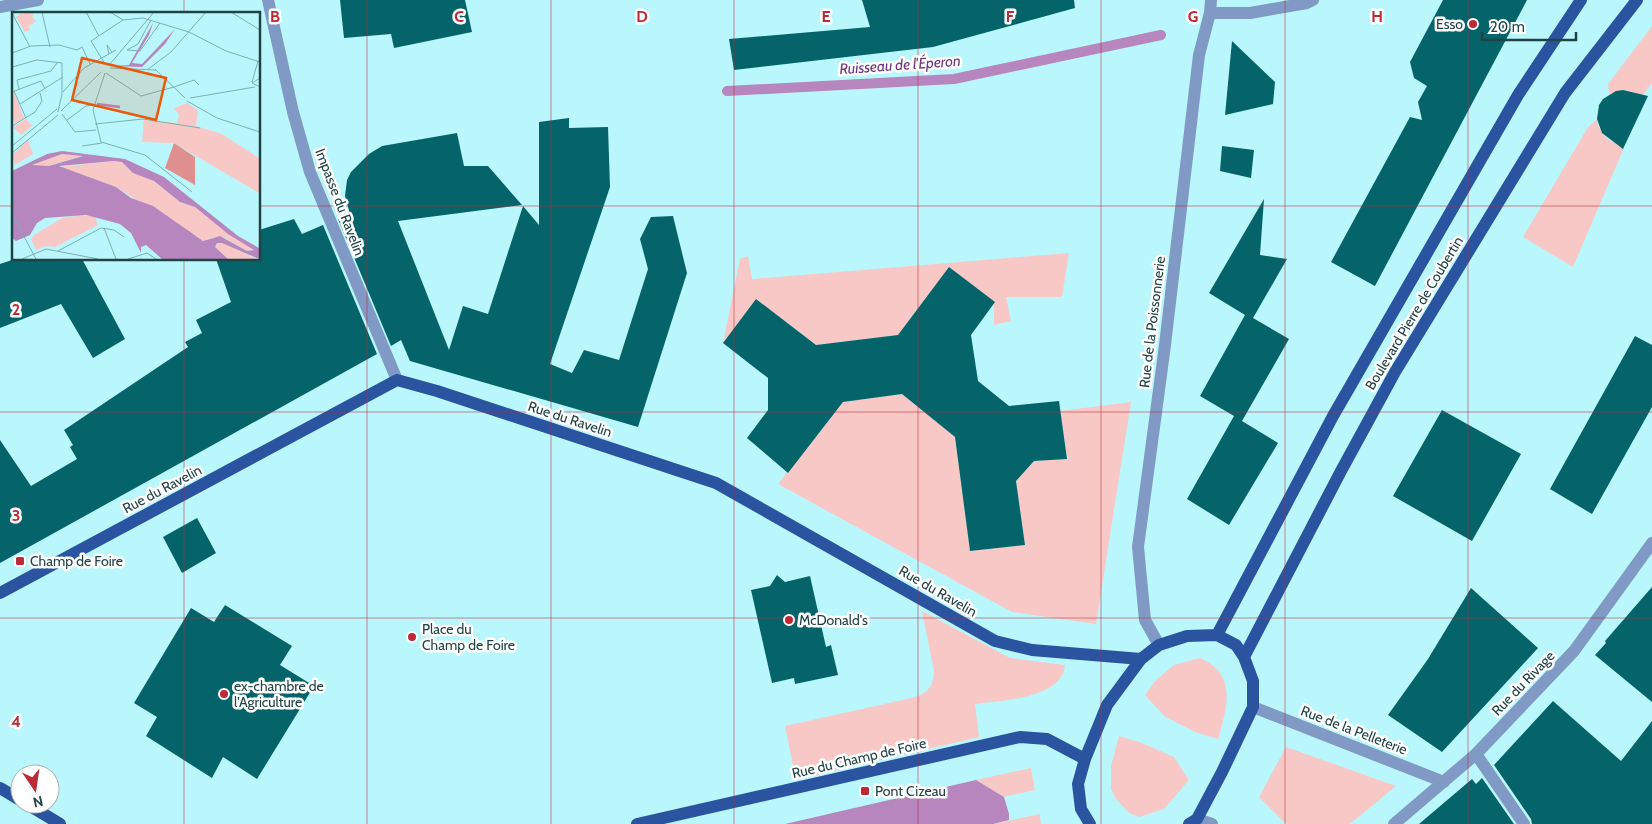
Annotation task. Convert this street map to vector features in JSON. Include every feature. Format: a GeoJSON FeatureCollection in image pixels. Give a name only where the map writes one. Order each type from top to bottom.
{"type":"FeatureCollection","features":[{"type":"Feature","properties":{"kind":"main road","name":"Boulevard Pierre de Coubertin"},"geometry":{"type":"LineString","coordinates":[[1217,635],[1333,416],[1518,95],[1581,0]]}},
{"type":"Feature","properties":{"kind":"main road","name":"Boulevard Pierre de Coubertin"},"geometry":{"type":"LineString","coordinates":[[1244,657],[1395,372],[1565,93],[1637,0]]}},
{"type":"Feature","properties":{"kind":"main road","name":"Rue du Ravelin"},"geometry":{"type":"LineString","coordinates":[[0,593],[397,380],[437,390],[716,483],[995,641],[1032,650],[1141,659]]}},
{"type":"Feature","properties":{"kind":"main road"},"geometry":{"type":"LineString","coordinates":[[1090,824],[1081,809],[1078,784],[1085,759],[1107,705],[1141,659],[1159,645],[1187,636],[1217,635],[1236,645],[1244,657],[1253,681],[1252,707],[1222,772],[1193,821]]}},
{"type":"Feature","properties":{"kind":"main road","name":"Rue du Champ de Foire"},"geometry":{"type":"LineString","coordinates":[[637,824],[1020,737],[1046,739],[1085,759]]}},
{"type":"Feature","properties":{"kind":"main road"},"geometry":{"type":"LineString","coordinates":[[44,814],[60,824]]}},
{"type":"Feature","properties":{"kind":"street"},"geometry":{"type":"LineString","coordinates":[[0,7],[38,0]]}},
{"type":"Feature","properties":{"kind":"street","name":"Impasse du Ravelin"},"geometry":{"type":"LineString","coordinates":[[268,0],[293,112],[310,172],[397,380]]}},
{"type":"Feature","properties":{"kind":"street"},"geometry":{"type":"LineString","coordinates":[[1211,6],[1250,13],[1306,3],[1313,0]]}},
{"type":"Feature","properties":{"kind":"street","name":"Rue de la Poissonnerie"},"geometry":{"type":"LineString","coordinates":[[1159,645],[1145,620],[1138,547],[1165,345],[1199,55],[1211,6]]}},
{"type":"Feature","properties":{"kind":"street","name":"Rue du Rivage"},"geometry":{"type":"LineString","coordinates":[[1394,824],[1476,754],[1574,651],[1652,543]]}},
{"type":"Feature","properties":{"kind":"street","name":"Rue de la Pelleterie"},"geometry":{"type":"LineString","coordinates":[[1252,707],[1444,782]]}},
{"type":"Feature","properties":{"kind":"street"},"geometry":{"type":"LineString","coordinates":[[1476,754],[1524,824]]}},
{"type":"Feature","properties":{"kind":"street"},"geometry":{"type":"LineString","coordinates":[[1193,821],[1212,824]]}},
{"type":"Feature","properties":{"kind":"shaded area"},"geometry":{"type":"Polygon","coordinates":[[[1652,26],[1652,83],[1643,95],[1623,90],[1609,94],[1608,84],[1652,26]]]}},
{"type":"Feature","properties":{"kind":"shaded area"},"geometry":{"type":"Polygon","coordinates":[[[1597,119],[1600,129],[1606,137],[1624,148],[1573,267],[1523,237],[1588,127],[1597,119]]]}},
{"type":"Feature","properties":{"kind":"shaded area"},"geometry":{"type":"Polygon","coordinates":[[[1069,253],[1062,297],[1006,297],[1011,321],[994,325],[994,302],[949,267],[898,335],[816,345],[756,299],[723,343],[740,259],[748,256],[752,279],[1069,253]]]}},
{"type":"Feature","properties":{"kind":"shaded area"},"geometry":{"type":"Polygon","coordinates":[[[902,394],[955,437],[970,551],[1025,545],[1016,481],[1034,461],[1067,458],[1060,411],[1131,402],[1096,624],[1012,612],[778,484],[843,402],[902,394]]]}},
{"type":"Feature","properties":{"kind":"shaded area"},"geometry":{"type":"Polygon","coordinates":[[[922,611],[1010,658],[1065,665],[1061,676],[1053,685],[1029,696],[975,704],[979,737],[796,780],[785,726],[916,697],[930,687],[934,671],[922,611]]]}},
{"type":"Feature","properties":{"kind":"shaded area"},"geometry":{"type":"Polygon","coordinates":[[[1200,658],[1212,665],[1225,682],[1226,704],[1218,739],[1195,732],[1164,716],[1145,695],[1155,681],[1174,665],[1200,658]]]}},
{"type":"Feature","properties":{"kind":"shaded area"},"geometry":{"type":"Polygon","coordinates":[[[1119,736],[1142,743],[1174,757],[1189,780],[1164,809],[1139,817],[1129,813],[1116,799],[1111,789],[1111,766],[1119,736]]]}},
{"type":"Feature","properties":{"kind":"shaded area"},"geometry":{"type":"Polygon","coordinates":[[[1286,747],[1396,786],[1350,824],[1286,824],[1259,797],[1286,747]]]}},
{"type":"Feature","properties":{"kind":"shaded area"},"geometry":{"type":"Polygon","coordinates":[[[1031,768],[1035,790],[1004,797],[976,780],[1031,768]]]}},
{"type":"Feature","properties":{"kind":"shaded area"},"geometry":{"type":"Polygon","coordinates":[[[976,780],[1004,797],[1009,820],[993,824],[785,824],[976,780]]]}},
{"type":"Feature","properties":{"kind":"shaded area"},"geometry":{"type":"Polygon","coordinates":[[[1040,814],[1041,824],[993,824],[1040,814]]]}},
{"type":"Feature","properties":{"kind":"building"},"geometry":{"type":"Polygon","coordinates":[[[340,0],[465,0],[472,32],[394,48],[391,34],[344,38],[340,0]]]}},
{"type":"Feature","properties":{"kind":"building"},"geometry":{"type":"Polygon","coordinates":[[[862,0],[1074,0],[1075,8],[933,47],[734,70],[729,39],[870,27],[862,0]]]}},
{"type":"Feature","properties":{"kind":"building"},"geometry":{"type":"Polygon","coordinates":[[[1443,0],[1527,0],[1375,286],[1331,262],[1410,117],[1422,120],[1418,102],[1427,86],[1414,78],[1410,62],[1443,0]]]}},
{"type":"Feature","properties":{"kind":"building"},"geometry":{"type":"Polygon","coordinates":[[[1232,41],[1275,82],[1273,104],[1225,115],[1232,41]]]}},
{"type":"Feature","properties":{"kind":"building"},"geometry":{"type":"Polygon","coordinates":[[[1623,90],[1648,96],[1623,149],[1602,133],[1597,119],[1599,105],[1603,99],[1616,91],[1623,90]]]}},
{"type":"Feature","properties":{"kind":"building"},"geometry":{"type":"Polygon","coordinates":[[[569,118],[569,128],[608,127],[610,187],[550,364],[572,373],[584,350],[619,360],[648,269],[640,239],[651,217],[673,216],[687,273],[638,427],[410,361],[401,340],[391,346],[338,219],[350,214],[345,196],[347,180],[351,172],[369,154],[382,146],[457,133],[464,166],[488,166],[522,205],[398,221],[449,350],[463,306],[488,314],[523,206],[539,225],[539,122],[569,118]]]}},
{"type":"Feature","properties":{"kind":"building"},"geometry":{"type":"Polygon","coordinates":[[[1222,146],[1254,150],[1251,178],[1220,171],[1222,146]]]}},
{"type":"Feature","properties":{"kind":"building"},"geometry":{"type":"Polygon","coordinates":[[[1264,199],[1260,255],[1287,259],[1253,318],[1289,339],[1242,421],[1278,443],[1229,525],[1187,499],[1234,416],[1200,396],[1245,315],[1209,293],[1264,199]]]}},
{"type":"Feature","properties":{"kind":"building"},"geometry":{"type":"Polygon","coordinates":[[[294,219],[302,234],[323,225],[377,354],[0,563],[0,440],[31,486],[77,459],[70,447],[73,445],[64,430],[188,347],[185,342],[202,333],[196,320],[231,302],[216,260],[260,260],[260,230],[294,219]]]}},
{"type":"Feature","properties":{"kind":"building"},"geometry":{"type":"Polygon","coordinates":[[[12,260],[83,260],[125,339],[93,358],[61,304],[0,328],[0,264],[12,260]]]}},
{"type":"Feature","properties":{"kind":"building"},"geometry":{"type":"Polygon","coordinates":[[[949,267],[995,302],[971,335],[978,381],[1009,406],[1059,401],[1067,459],[1034,461],[1016,481],[1025,545],[970,551],[955,437],[902,394],[843,402],[788,473],[747,438],[768,410],[768,378],[723,343],[756,299],[816,345],[898,335],[949,267]]]}},
{"type":"Feature","properties":{"kind":"building"},"geometry":{"type":"Polygon","coordinates":[[[1635,336],[1652,345],[1652,407],[1592,514],[1550,489],[1635,336]]]}},
{"type":"Feature","properties":{"kind":"building"},"geometry":{"type":"Polygon","coordinates":[[[1442,410],[1521,454],[1472,541],[1393,496],[1442,410]]]}},
{"type":"Feature","properties":{"kind":"building"},"geometry":{"type":"Polygon","coordinates":[[[197,518],[216,553],[182,573],[163,537],[197,518]]]}},
{"type":"Feature","properties":{"kind":"building","name":"McDonald's"},"geometry":{"type":"Polygon","coordinates":[[[777,575],[785,582],[810,576],[826,647],[831,645],[838,675],[795,684],[794,678],[772,683],[751,590],[770,586],[777,575]]]}},
{"type":"Feature","properties":{"kind":"building"},"geometry":{"type":"Polygon","coordinates":[[[1652,587],[1652,702],[1595,655],[1652,587]]]}},
{"type":"Feature","properties":{"kind":"building"},"geometry":{"type":"Polygon","coordinates":[[[1471,588],[1538,648],[1442,752],[1388,715],[1428,659],[1471,588]]]}},
{"type":"Feature","properties":{"kind":"building","name":"ex-chambre de l'Agriculture"},"geometry":{"type":"Polygon","coordinates":[[[225,605],[292,646],[280,665],[314,686],[257,779],[223,757],[212,778],[146,736],[157,717],[134,703],[191,608],[214,622],[225,605]]]}},
{"type":"Feature","properties":{"kind":"building"},"geometry":{"type":"Polygon","coordinates":[[[1553,701],[1621,761],[1652,721],[1652,824],[1532,824],[1531,819],[1494,765],[1553,701]]]}},
{"type":"Feature","properties":{"kind":"building"},"geometry":{"type":"Polygon","coordinates":[[[1482,778],[1514,824],[1419,824],[1472,779],[1476,784],[1482,778]]]}},
{"type":"Feature","properties":{"kind":"waterway","name":"Ruisseau de l'Éperon"},"geometry":{"type":"LineString","coordinates":[[727,91],[954,79],[1161,35]]}},
{"type":"Feature","properties":{"kind":"place","name":"Esso"},"geometry":{"type":"Point","coordinates":[1473,24]}},
{"type":"Feature","properties":{"kind":"place","name":"Champ de Foire"},"geometry":{"type":"Point","coordinates":[20,561]}},
{"type":"Feature","properties":{"kind":"place","name":"McDonald's"},"geometry":{"type":"Point","coordinates":[789,620]}},
{"type":"Feature","properties":{"kind":"place","name":"Place du Champ de Foire"},"geometry":{"type":"Point","coordinates":[412,637]}},
{"type":"Feature","properties":{"kind":"place","name":"ex-chambre de l'Agriculture"},"geometry":{"type":"Point","coordinates":[224,694]}},
{"type":"Feature","properties":{"kind":"place","name":"Pont Cizeau"},"geometry":{"type":"Point","coordinates":[865,791]}}]}
